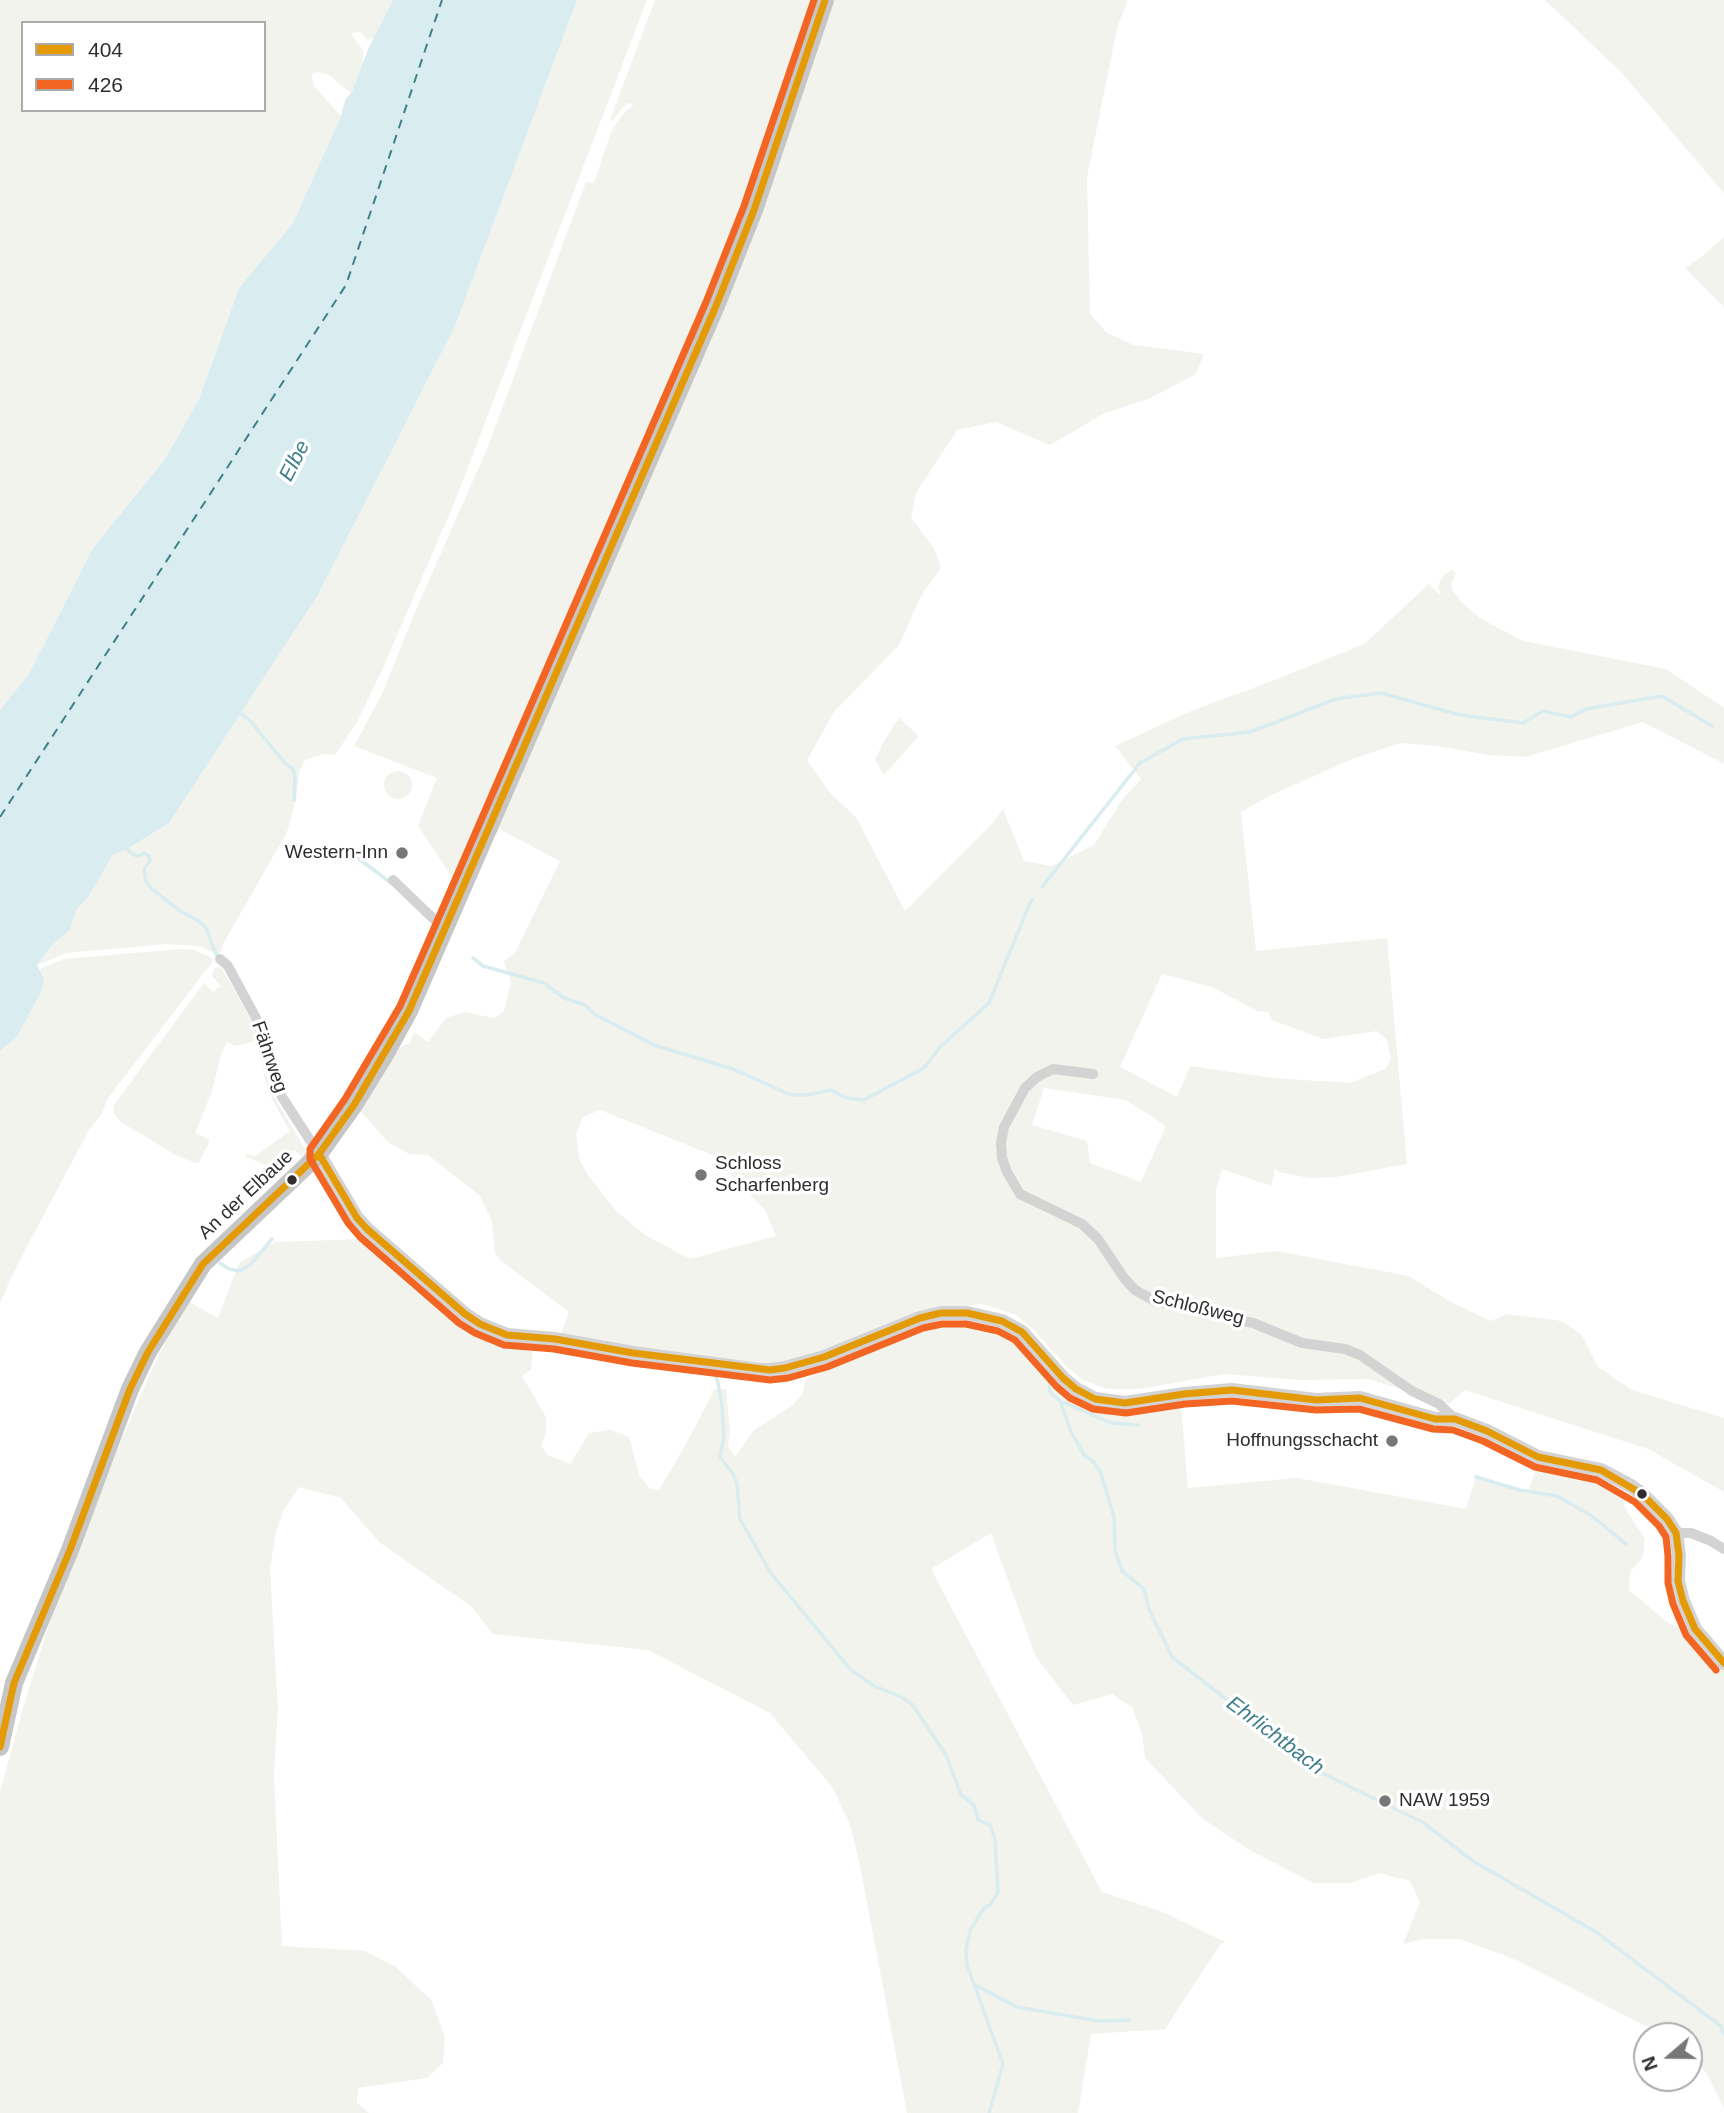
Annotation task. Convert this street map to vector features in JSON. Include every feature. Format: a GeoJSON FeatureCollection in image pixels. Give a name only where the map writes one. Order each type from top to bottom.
{"type":"FeatureCollection","features":[{"type":"Feature","properties":{"kind":"main road","name":"An der Elbaue"},"geometry":{"type":"LineString","coordinates":[[0,1746],[14,1683],[70,1550],[136,1374],[203,1264],[315,1158],[354,1105],[409,1012],[716,306],[754,211],[825,0]]}},
{"type":"Feature","properties":{"kind":"street"},"geometry":{"type":"LineString","coordinates":[[393,880],[445,930]]}},
{"type":"Feature","properties":{"kind":"street","name":"Fährweg"},"geometry":{"type":"LineString","coordinates":[[220,960],[228,966],[265,1040],[275,1081],[315,1158]]}},
{"type":"Feature","properties":{"kind":"street","name":"Schloßweg"},"geometry":{"type":"LineString","coordinates":[[1093,1074],[1053,1069],[1037,1077],[1020,1097],[1004,1128],[1001,1143],[1007,1172],[1020,1194],[1082,1224],[1098,1239],[1135,1290],[1155,1301],[1253,1323],[1302,1343],[1352,1352],[1412,1391],[1439,1404],[1455,1419]]}},
{"type":"Feature","properties":{"kind":"street"},"geometry":{"type":"LineString","coordinates":[[315,1158],[367,1229],[465,1314],[480,1324],[507,1335],[555,1339],[633,1353],[770,1370],[824,1357],[920,1318],[941,1313],[967,1313],[1002,1321],[1022,1332],[1063,1378],[1095,1399],[1125,1403],[1232,1390],[1316,1400],[1360,1398],[1435,1419],[1455,1419],[1487,1431],[1538,1457],[1601,1470],[1632,1486],[1667,1519],[1676,1533],[1678,1581],[1683,1601],[1695,1629],[1724,1663]]}},
{"type":"Feature","properties":{"kind":"street"},"geometry":{"type":"LineString","coordinates":[[1676,1533],[1691,1533],[1724,1549]]}},
{"type":"Feature","properties":{"kind":"shaded area"},"geometry":{"type":"Polygon","coordinates":[[[0,0],[393,0],[375,38],[368,40],[360,32],[351,33],[363,50],[363,67],[352,93],[331,76],[318,72],[312,74],[313,85],[341,116],[293,223],[239,288],[199,399],[165,459],[93,548],[29,674],[0,710],[0,0]]]}},
{"type":"Feature","properties":{"kind":"shaded area"},"geometry":{"type":"Polygon","coordinates":[[[577,0],[647,0],[455,501],[357,722],[335,755],[323,754],[304,761],[287,832],[220,953],[216,954],[199,946],[167,944],[66,953],[37,965],[52,945],[69,931],[77,909],[89,896],[113,855],[169,823],[318,595],[455,326],[577,0]]]}},
{"type":"Feature","properties":{"kind":"shaded area"},"geometry":{"type":"Polygon","coordinates":[[[655,0],[818,0],[738,233],[458,881],[452,877],[418,826],[437,778],[354,746],[381,696],[487,449],[586,182],[594,183],[611,132],[623,114],[634,104],[627,103],[612,121],[610,120],[655,0]]]}},
{"type":"Feature","properties":{"kind":"shaded area"},"geometry":{"type":"Polygon","coordinates":[[[831,0],[1128,0],[1117,28],[1087,177],[1090,314],[1107,333],[1134,345],[1204,354],[1196,374],[1151,398],[1105,413],[1050,445],[996,422],[957,430],[916,493],[911,518],[934,548],[941,568],[921,596],[899,645],[834,712],[807,760],[831,794],[856,817],[905,911],[991,825],[1003,809],[1024,861],[1051,866],[1094,845],[1122,800],[1141,779],[1115,746],[1191,711],[1364,644],[1429,584],[1441,596],[1438,587],[1440,581],[1452,570],[1456,573],[1451,584],[1452,590],[1462,603],[1480,618],[1523,641],[1666,669],[1724,708],[1724,764],[1643,722],[1525,757],[1400,743],[1352,759],[1267,797],[1241,812],[1256,951],[1387,938],[1407,1164],[1336,1177],[1309,1178],[1275,1169],[1271,1186],[1222,1169],[1216,1190],[1216,1258],[1276,1251],[1409,1276],[1451,1302],[1491,1321],[1506,1314],[1562,1321],[1582,1335],[1598,1367],[1632,1390],[1724,1418],[1724,1492],[1648,1449],[1465,1390],[1449,1404],[1368,1379],[1300,1380],[1224,1374],[1140,1389],[1107,1389],[1083,1380],[1016,1315],[983,1304],[941,1309],[805,1358],[760,1365],[564,1337],[562,1331],[569,1312],[500,1260],[495,1253],[492,1221],[479,1195],[428,1155],[409,1154],[388,1142],[359,1109],[397,1049],[410,1043],[414,1032],[428,1042],[446,1018],[464,1012],[494,1018],[504,1011],[511,982],[504,961],[515,953],[560,861],[499,829],[491,844],[716,323],[831,0]],[[1162,974],[1120,1067],[1177,1097],[1190,1066],[1273,1078],[1350,1083],[1385,1069],[1391,1059],[1387,1040],[1377,1031],[1323,1039],[1272,1020],[1268,1012],[1257,1011],[1212,987],[1162,974]],[[1044,1088],[1032,1125],[1087,1141],[1090,1163],[1141,1182],[1166,1126],[1126,1100],[1044,1088]],[[600,1110],[583,1117],[576,1133],[579,1158],[587,1174],[616,1211],[645,1235],[690,1259],[776,1236],[765,1210],[730,1174],[732,1163],[600,1110]]]}},
{"type":"Feature","properties":{"kind":"shaded area"},"geometry":{"type":"Polygon","coordinates":[[[1545,0],[1724,0],[1724,193],[1621,72],[1545,0]]]}},
{"type":"Feature","properties":{"kind":"shaded area"},"geometry":{"type":"Polygon","coordinates":[[[1724,237],[1724,307],[1685,268],[1724,237]]]}},
{"type":"Feature","properties":{"kind":"shaded area"},"geometry":{"type":"Polygon","coordinates":[[[899,718],[919,736],[884,775],[875,760],[899,718]]]}},
{"type":"Feature","properties":{"kind":"shaded area"},"geometry":{"type":"Polygon","coordinates":[[[398,771],[408,775],[412,785],[408,795],[398,799],[388,795],[384,785],[388,775],[398,771]]]}},
{"type":"Feature","properties":{"kind":"shaded area"},"geometry":{"type":"Polygon","coordinates":[[[194,950],[211,957],[213,961],[108,1098],[32,1237],[0,1304],[0,1051],[17,1037],[41,992],[44,978],[40,969],[63,959],[194,950]]]}},
{"type":"Feature","properties":{"kind":"shaded area"},"geometry":{"type":"Polygon","coordinates":[[[218,967],[256,1030],[265,1073],[275,1098],[308,1154],[303,1157],[294,1150],[270,1167],[245,1156],[255,1156],[290,1131],[266,1083],[258,1040],[236,1046],[227,1042],[212,1091],[195,1133],[210,1140],[199,1163],[174,1154],[121,1122],[114,1114],[113,1106],[204,983],[213,992],[221,986],[212,976],[214,969],[218,967]]]}},
{"type":"Feature","properties":{"kind":"shaded area"},"geometry":{"type":"Polygon","coordinates":[[[350,1225],[474,1332],[500,1343],[533,1348],[531,1370],[522,1376],[546,1417],[546,1432],[541,1446],[548,1455],[570,1464],[589,1433],[611,1430],[629,1437],[639,1475],[650,1489],[659,1490],[715,1389],[726,1389],[730,1431],[728,1447],[735,1457],[753,1431],[793,1405],[802,1394],[806,1379],[906,1336],[955,1324],[986,1326],[1013,1338],[1057,1388],[1077,1402],[1102,1412],[1138,1413],[1181,1406],[1188,1488],[1297,1478],[1466,1509],[1476,1477],[1528,1492],[1538,1464],[1588,1478],[1625,1496],[1624,1506],[1645,1539],[1643,1557],[1630,1572],[1629,1590],[1667,1622],[1689,1633],[1724,1671],[1724,2108],[1703,2070],[1703,2022],[1638,2022],[1514,1959],[1460,1939],[1423,1939],[1403,1944],[1420,1902],[1410,1881],[1379,1873],[1351,1883],[1313,1883],[1251,1851],[1203,1819],[1145,1758],[1142,1733],[1132,1707],[1112,1694],[1073,1705],[1036,1657],[991,1533],[931,1569],[1102,1892],[1163,1912],[1225,1942],[1220,1945],[1165,2029],[1091,2034],[1078,2113],[907,2113],[851,1827],[833,1788],[770,1713],[648,1650],[493,1634],[472,1607],[379,1542],[341,1498],[299,1487],[284,1510],[276,1531],[270,1568],[278,1709],[274,1775],[282,1946],[365,1951],[396,1967],[431,2000],[445,2037],[443,2063],[427,2078],[358,2088],[357,2103],[369,2113],[0,2113],[0,1792],[59,1592],[149,1376],[186,1300],[218,1318],[239,1263],[275,1242],[363,1239],[350,1225]]]}},
{"type":"Feature","properties":{"kind":"water","name":"Elbe"},"geometry":{"type":"Polygon","coordinates":[[[393,0],[577,0],[455,326],[318,595],[169,823],[113,855],[89,896],[77,909],[69,931],[52,945],[37,965],[44,978],[41,992],[17,1037],[0,1051],[0,710],[29,674],[93,548],[165,459],[199,399],[239,288],[293,223],[341,116],[345,100],[352,92],[369,47],[393,0]]]}},
{"type":"Feature","properties":{"kind":"waterway"},"geometry":{"type":"LineString","coordinates":[[1042,887],[1140,763],[1183,739],[1250,732],[1336,699],[1381,693],[1460,715],[1523,723],[1543,711],[1571,717],[1586,709],[1662,696],[1712,726]]}},
{"type":"Feature","properties":{"kind":"waterway"},"geometry":{"type":"LineString","coordinates":[[239,712],[293,769],[294,800]]}},
{"type":"Feature","properties":{"kind":"waterway"},"geometry":{"type":"LineString","coordinates":[[124,846],[132,854],[138,856],[144,853],[149,856],[150,861],[144,869],[146,881],[152,889],[206,928],[216,954]]}},
{"type":"Feature","properties":{"kind":"waterway"},"geometry":{"type":"LineString","coordinates":[[342,846],[391,883]]}},
{"type":"Feature","properties":{"kind":"waterway"},"geometry":{"type":"LineString","coordinates":[[473,958],[483,966],[544,983],[564,998],[585,1005],[596,1015],[654,1045],[733,1069],[791,1095],[831,1090],[847,1098],[864,1100],[924,1068],[940,1047],[989,1003],[1033,899]]}},
{"type":"Feature","properties":{"kind":"waterway"},"geometry":{"type":"LineString","coordinates":[[220,1263],[229,1269],[240,1271],[251,1264],[272,1239]]}},
{"type":"Feature","properties":{"kind":"waterway"},"geometry":{"type":"LineString","coordinates":[[695,1368],[765,1378],[806,1372],[917,1329],[934,1324],[970,1322],[1010,1338],[1032,1355],[1048,1373],[1050,1392],[1060,1401],[1111,1423],[1138,1425]]}},
{"type":"Feature","properties":{"kind":"waterway"},"geometry":{"type":"LineString","coordinates":[[528,1346],[583,1351]]}},
{"type":"Feature","properties":{"kind":"waterway"},"geometry":{"type":"LineString","coordinates":[[714,1372],[722,1406],[724,1436],[720,1457],[737,1484],[740,1519],[770,1572],[850,1669],[874,1686],[912,1704],[946,1755],[961,1795],[974,1805],[978,1820],[990,1825],[995,1839],[998,1892],[970,1930],[966,1951],[967,1965],[1003,2064],[989,2113]]}},
{"type":"Feature","properties":{"kind":"waterway","name":"Ehrlichtbach"},"geometry":{"type":"LineString","coordinates":[[1060,1401],[1072,1434],[1085,1456],[1093,1461],[1101,1473],[1114,1517],[1115,1550],[1122,1571],[1144,1589],[1149,1609],[1172,1657],[1320,1772],[1424,1823],[1473,1861],[1596,1932],[1721,2026],[1724,2035]]}},
{"type":"Feature","properties":{"kind":"waterway"},"geometry":{"type":"LineString","coordinates":[[1476,1477],[1520,1490],[1557,1496],[1592,1516],[1626,1544]]}},
{"type":"Feature","properties":{"kind":"waterway"},"geometry":{"type":"LineString","coordinates":[[975,1985],[1017,2007],[1099,2021],[1130,2020]]}},
{"type":"Feature","properties":{"kind":"ferry route"},"geometry":{"type":"LineString","coordinates":[[0,817],[346,285],[442,0]]}},
{"type":"Feature","properties":{"kind":"transit line","name":"426"},"geometry":{"type":"LineString","coordinates":[[814,0],[744,206],[706,302],[435,926],[400,1006],[345,1099],[310,1149],[310,1159],[348,1223],[360,1237],[459,1323],[504,1345],[554,1349],[632,1363],[770,1380],[827,1367],[923,1328],[942,1324],[966,1324],[998,1331],[1015,1340],[1056,1386],[1070,1398],[1093,1409],[1126,1413],[1185,1404],[1232,1401],[1316,1410],[1359,1409],[1433,1429],[1453,1430],[1483,1441],[1535,1467],[1597,1480],[1635,1502],[1666,1537],[1668,1583],[1673,1604],[1686,1635],[1716,1670]]}},
{"type":"Feature","properties":{"kind":"transit line","name":"404"},"geometry":{"type":"LineString","coordinates":[[0,1747],[14,1683],[70,1550],[130,1389],[148,1352],[203,1264],[319,1154],[354,1105],[409,1011],[716,306],[754,210],[825,0]]}},
{"type":"Feature","properties":{"kind":"transit line","name":"404"},"geometry":{"type":"LineString","coordinates":[[319,1154],[357,1218],[367,1229],[465,1314],[480,1324],[507,1335],[555,1339],[633,1353],[770,1370],[824,1357],[920,1318],[941,1313],[967,1313],[1002,1321],[1022,1332],[1063,1378],[1095,1399],[1125,1403],[1232,1390],[1316,1400],[1360,1398],[1435,1419],[1455,1419],[1487,1431],[1538,1457],[1601,1470],[1642,1494],[1667,1519],[1676,1533],[1678,1581],[1683,1601],[1695,1629],[1724,1663]]}},
{"type":"Feature","properties":{"kind":"place","name":"Western-Inn"},"geometry":{"type":"Point","coordinates":[402,853]}},
{"type":"Feature","properties":{"kind":"place","name":"Schloss Scharfenberg"},"geometry":{"type":"Point","coordinates":[701,1175]}},
{"type":"Feature","properties":{"kind":"place","name":"Hoffnungsschacht"},"geometry":{"type":"Point","coordinates":[1392,1441]}},
{"type":"Feature","properties":{"kind":"place","name":"NAW 1959"},"geometry":{"type":"Point","coordinates":[1385,1801]}}]}
